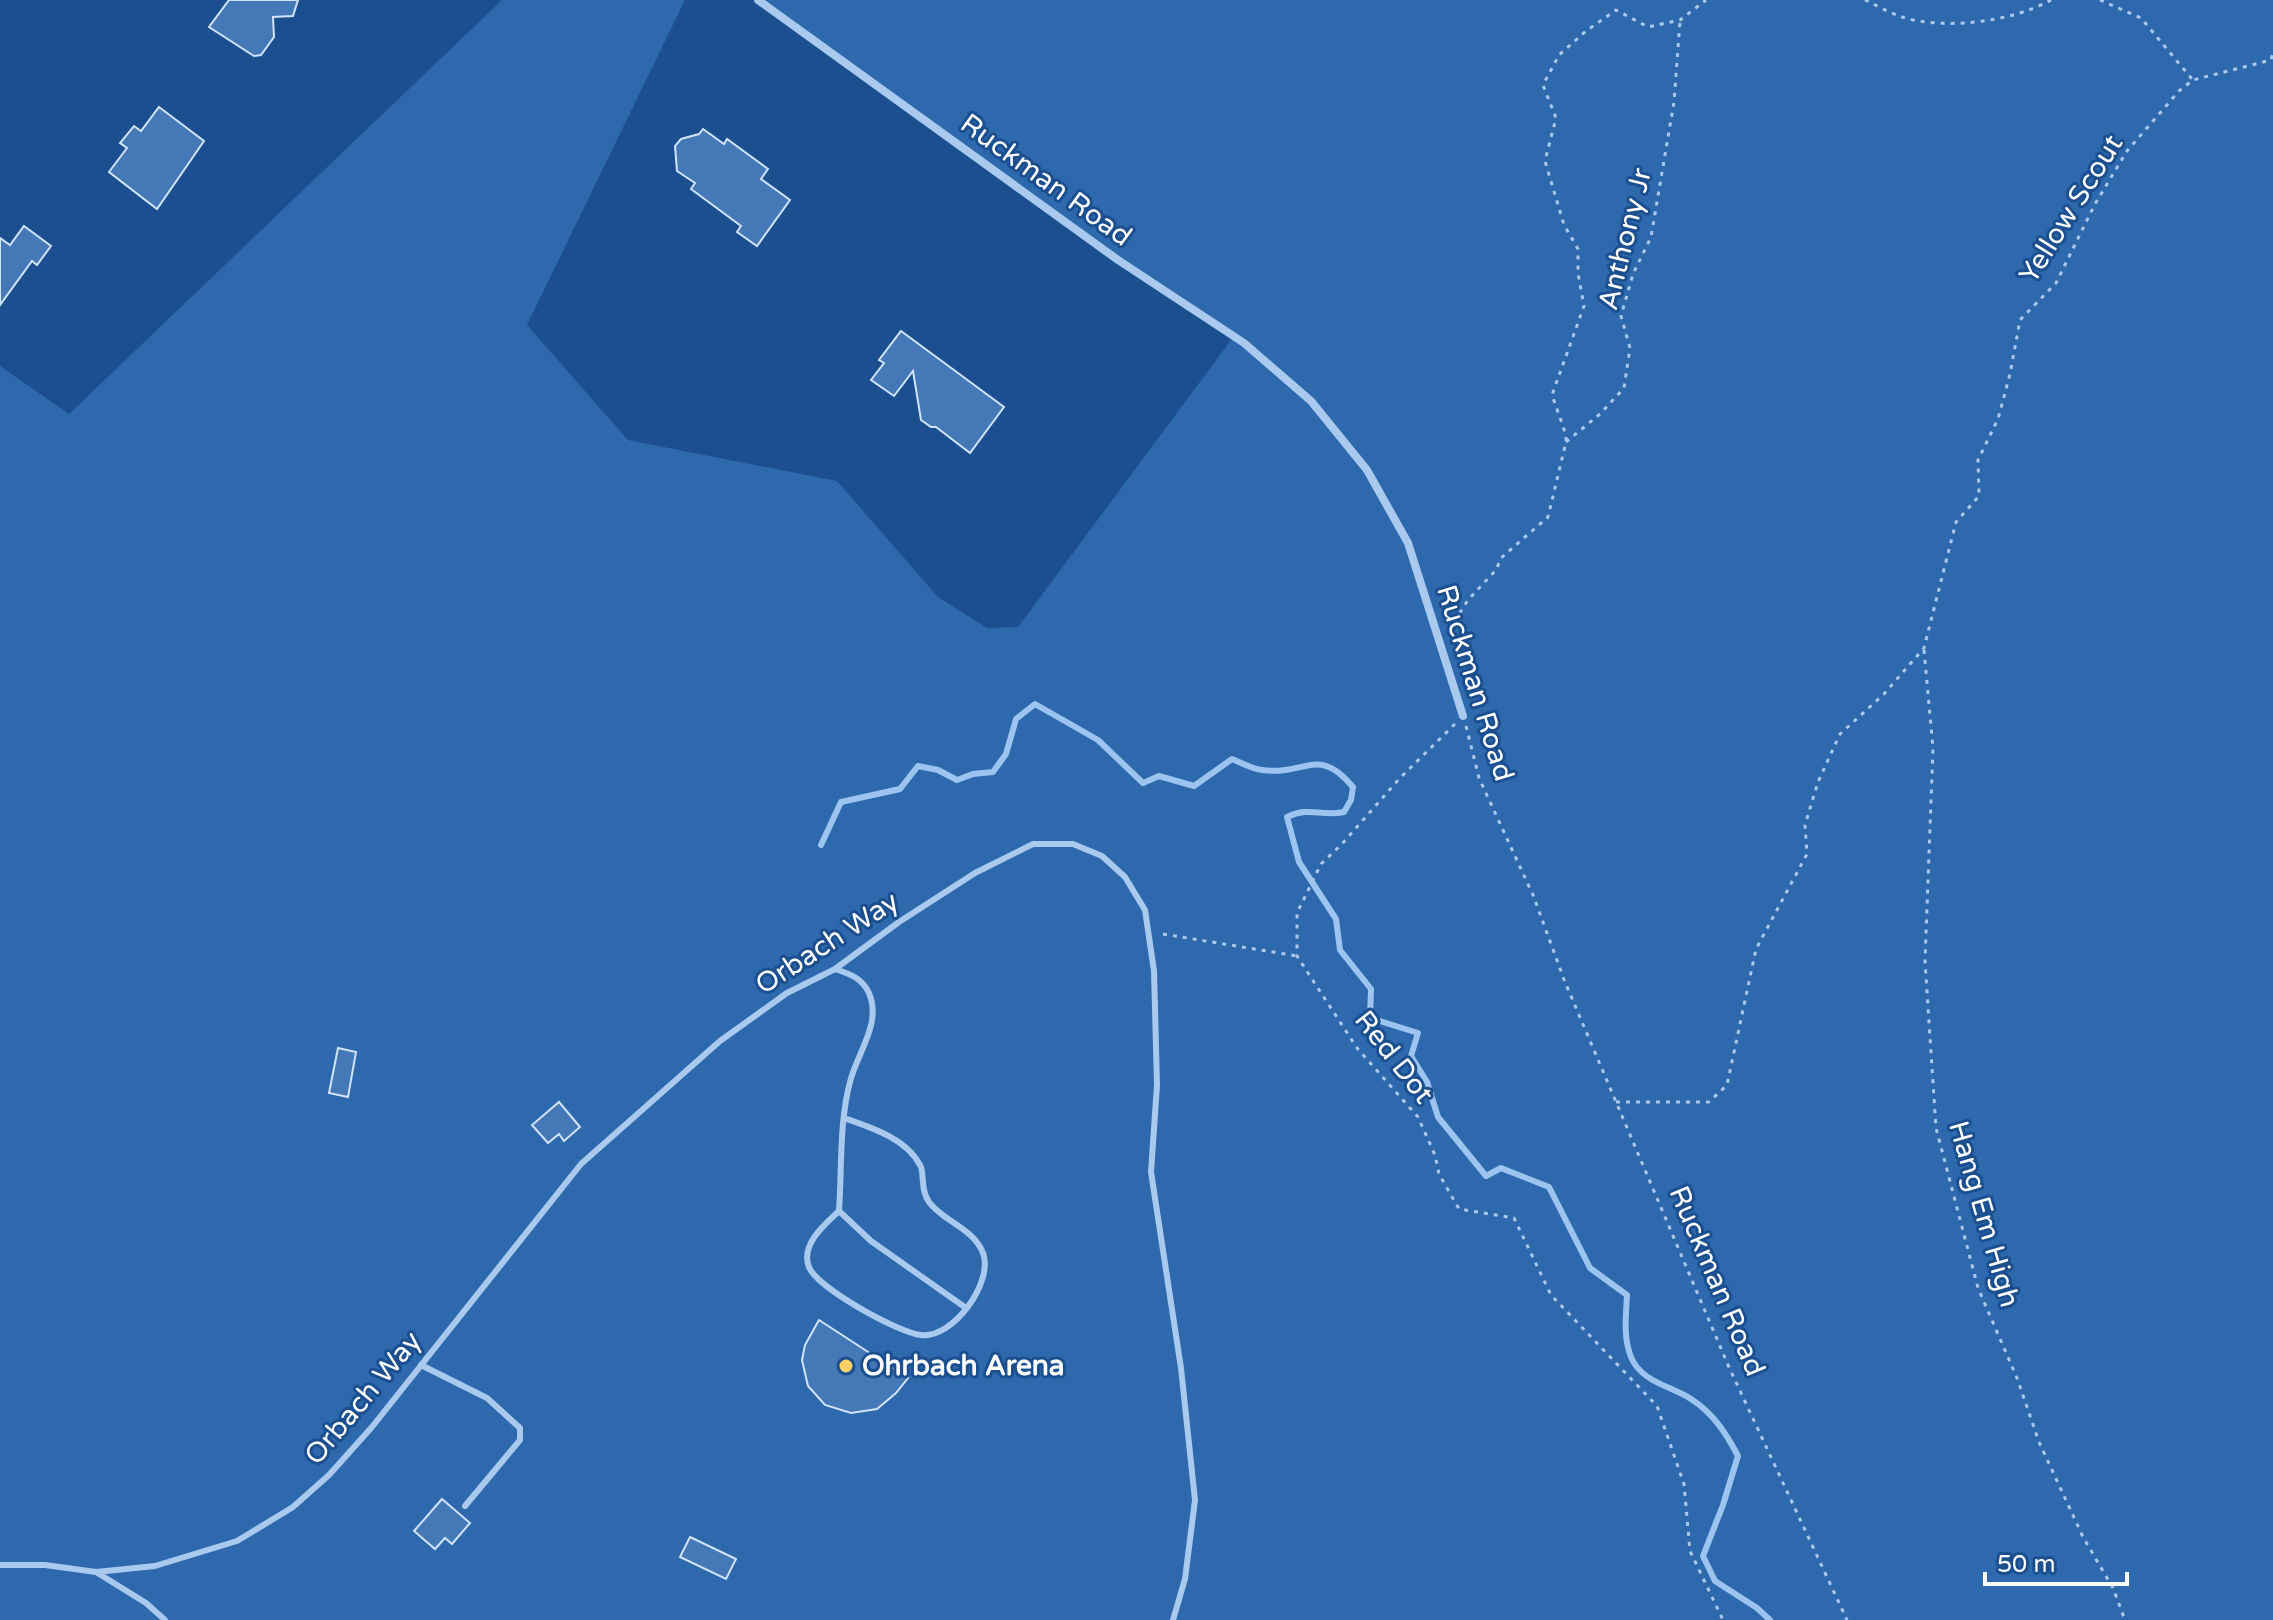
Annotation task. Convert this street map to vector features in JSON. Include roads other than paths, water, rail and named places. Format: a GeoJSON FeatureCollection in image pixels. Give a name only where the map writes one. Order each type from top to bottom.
{"type":"FeatureCollection","features":[{"type":"Feature","properties":{"kind":"street","name":"Ruckman Road"},"geometry":{"type":"LineString","coordinates":[[758,0],[1118,260],[1244,343],[1279,371],[1340,434],[1390,507],[1408,543],[1463,716]]}},
{"type":"Feature","properties":{"kind":"lane","name":"Orbach Way"},"geometry":{"type":"LineString","coordinates":[[0,1565],[45,1565],[96,1572],[155,1566],[237,1541],[293,1507],[329,1475],[581,1164],[720,1041],[787,993],[835,969],[899,922],[975,873],[1033,844],[1073,844],[1102,856],[1125,877],[1145,910],[1154,971],[1157,1085],[1151,1172],[1181,1368],[1195,1500],[1185,1579],[1173,1620]]}},
{"type":"Feature","properties":{"kind":"lane"},"geometry":{"type":"LineString","coordinates":[[835,969],[858,977],[870,994],[872,1019],[866,1043],[850,1080],[844,1118],[839,1211],[820,1228],[808,1249],[809,1267],[819,1280],[845,1300],[883,1321],[924,1336],[936,1333],[956,1320],[982,1284],[986,1271],[984,1255],[975,1238],[928,1204],[921,1166],[907,1150],[888,1136],[844,1118]]}},
{"type":"Feature","properties":{"kind":"lane"},"geometry":{"type":"LineString","coordinates":[[839,1211],[871,1241],[966,1308]]}},
{"type":"Feature","properties":{"kind":"lane"},"geometry":{"type":"LineString","coordinates":[[421,1365],[487,1398],[520,1428],[520,1440],[465,1506]]}},
{"type":"Feature","properties":{"kind":"lane"},"geometry":{"type":"LineString","coordinates":[[96,1572],[146,1603],[165,1620]]}},
{"type":"Feature","properties":{"kind":"waterway"},"geometry":{"type":"LineString","coordinates":[[821,845],[841,802],[900,789],[918,766],[938,770],[957,780],[993,772],[1006,754],[1016,719],[1035,704],[1098,740],[1143,783],[1159,776],[1194,786],[1232,759],[1262,770],[1321,765],[1341,774],[1353,787],[1351,800],[1344,812],[1302,812],[1287,817],[1299,862],[1336,919],[1340,950],[1371,989],[1370,1018],[1418,1033],[1411,1056],[1427,1082],[1438,1117],[1486,1176],[1501,1168],[1549,1187],[1590,1268],[1627,1295],[1627,1342],[1636,1365],[1649,1378],[1699,1405],[1724,1432],[1738,1456],[1703,1556],[1715,1581],[1770,1620]]}},
{"type":"Feature","properties":{"kind":"place","name":"Ohrbach Arena"},"geometry":{"type":"Point","coordinates":[846,1366]}}]}
